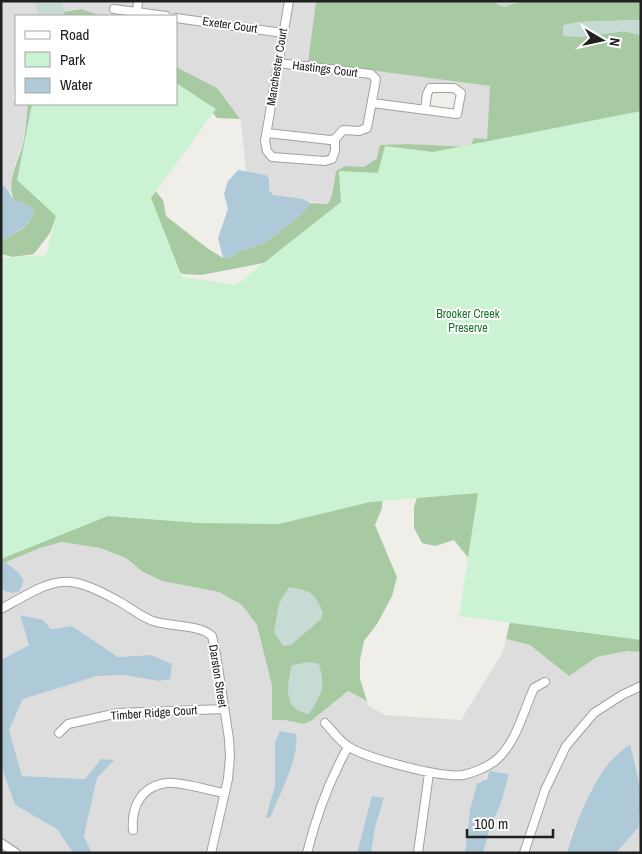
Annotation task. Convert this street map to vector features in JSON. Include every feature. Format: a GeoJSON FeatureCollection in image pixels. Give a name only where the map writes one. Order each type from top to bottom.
{"type":"FeatureCollection","features":[{"type":"Feature","properties":{"kind":"street"},"geometry":{"type":"LineString","coordinates":[[136,12],[138,1]]}},
{"type":"Feature","properties":{"kind":"street","name":"Manchester Court"},"geometry":{"type":"LineString","coordinates":[[289,1],[266,133],[267,151],[272,157],[325,161],[332,159],[335,151],[335,139]]}},
{"type":"Feature","properties":{"kind":"street"},"geometry":{"type":"LineString","coordinates":[[114,9],[158,15]]}},
{"type":"Feature","properties":{"kind":"street","name":"Exeter Court"},"geometry":{"type":"LineString","coordinates":[[178,18],[283,33]]}},
{"type":"Feature","properties":{"kind":"street","name":"Hastings Court"},"geometry":{"type":"LineString","coordinates":[[278,63],[371,74],[376,79],[367,128],[359,131],[343,130],[335,139]]}},
{"type":"Feature","properties":{"kind":"street"},"geometry":{"type":"LineString","coordinates":[[372,103],[425,110],[457,114],[461,93],[454,88],[430,88],[427,94],[425,110]]}},
{"type":"Feature","properties":{"kind":"street"},"geometry":{"type":"LineString","coordinates":[[266,133],[335,139]]}},
{"type":"Feature","properties":{"kind":"street","name":"Darston Street"},"geometry":{"type":"LineString","coordinates":[[1,609],[53,583],[73,582],[88,586],[154,622],[196,629],[209,634],[214,642],[230,756],[228,779],[211,853]]}},
{"type":"Feature","properties":{"kind":"street"},"geometry":{"type":"LineString","coordinates":[[325,723],[348,747],[370,756],[429,773],[464,775],[493,763],[509,745],[534,688],[545,682]]}},
{"type":"Feature","properties":{"kind":"street"},"geometry":{"type":"LineString","coordinates":[[524,853],[545,790],[566,746],[594,713],[622,694],[641,686]]}},
{"type":"Feature","properties":{"kind":"street","name":"Timber Ridge Court"},"geometry":{"type":"LineString","coordinates":[[59,733],[68,724],[118,713],[224,709]]}},
{"type":"Feature","properties":{"kind":"street"},"geometry":{"type":"LineString","coordinates":[[307,853],[336,771],[348,747]]}},
{"type":"Feature","properties":{"kind":"street"},"geometry":{"type":"LineString","coordinates":[[418,853],[429,773]]}},
{"type":"Feature","properties":{"kind":"street"},"geometry":{"type":"LineString","coordinates":[[133,830],[132,816],[141,795],[154,786],[168,782],[224,794]]}},
{"type":"Feature","properties":{"kind":"street"},"geometry":{"type":"LineString","coordinates":[[1,843],[16,853]]}},
{"type":"Feature","properties":{"kind":"shaded area"},"geometry":{"type":"Polygon","coordinates":[[[1,1],[35,1],[38,15],[15,15],[15,88],[12,99],[15,100],[15,105],[28,105],[23,143],[15,164],[11,193],[5,186],[1,185],[1,1]]]}},
{"type":"Feature","properties":{"kind":"shaded area"},"geometry":{"type":"Polygon","coordinates":[[[35,1],[62,1],[63,15],[38,15],[35,1]]]}},
{"type":"Feature","properties":{"kind":"shaded area"},"geometry":{"type":"Polygon","coordinates":[[[62,1],[135,1],[134,9],[111,5],[110,11],[138,15],[99,15],[81,9],[64,12],[62,1]]]}},
{"type":"Feature","properties":{"kind":"shaded area"},"geometry":{"type":"Polygon","coordinates":[[[142,1],[285,1],[280,30],[140,9],[142,1]]]}},
{"type":"Feature","properties":{"kind":"shaded area"},"geometry":{"type":"Polygon","coordinates":[[[292,1],[316,1],[308,62],[490,86],[487,139],[470,147],[407,144],[381,145],[377,158],[364,167],[345,166],[336,171],[332,195],[328,204],[273,195],[269,190],[269,178],[266,175],[246,172],[241,120],[231,108],[178,68],[178,21],[279,36],[262,140],[263,151],[326,164],[338,140],[344,133],[370,132],[375,106],[460,115],[464,93],[430,85],[422,107],[376,101],[379,79],[282,60],[292,1]]]}},
{"type":"Feature","properties":{"kind":"shaded area"},"geometry":{"type":"Polygon","coordinates":[[[492,1],[521,1],[504,7],[492,1]]]}},
{"type":"Feature","properties":{"kind":"shaded area"},"geometry":{"type":"Polygon","coordinates":[[[641,20],[641,35],[624,31],[580,37],[563,36],[563,25],[578,22],[641,20]]]}},
{"type":"Feature","properties":{"kind":"shaded area"},"geometry":{"type":"Polygon","coordinates":[[[281,66],[370,77],[372,80],[364,126],[359,128],[341,128],[331,137],[270,130],[281,66]]]}},
{"type":"Feature","properties":{"kind":"shaded area"},"geometry":{"type":"Polygon","coordinates":[[[269,136],[331,143],[331,151],[329,156],[324,158],[274,154],[270,150],[269,136]]]}},
{"type":"Feature","properties":{"kind":"shaded area"},"geometry":{"type":"Polygon","coordinates":[[[62,542],[100,548],[126,558],[143,572],[162,581],[219,592],[242,605],[257,625],[272,686],[272,719],[303,724],[311,721],[348,691],[367,701],[368,705],[384,715],[461,720],[503,652],[506,639],[530,645],[569,676],[597,657],[627,651],[641,652],[641,791],[629,744],[581,814],[571,835],[567,853],[483,853],[490,828],[500,806],[489,771],[470,810],[465,853],[371,853],[375,827],[384,798],[373,796],[357,853],[92,853],[84,836],[97,778],[113,760],[101,759],[85,779],[22,776],[9,730],[23,699],[32,696],[97,676],[123,675],[159,681],[151,655],[118,657],[72,626],[50,629],[21,615],[29,645],[1,660],[1,590],[12,593],[19,592],[24,581],[18,572],[5,562],[40,548],[62,542]],[[275,743],[275,785],[266,817],[270,817],[291,765],[297,743],[275,743]]]}},
{"type":"Feature","properties":{"kind":"shaded area"},"geometry":{"type":"Polygon","coordinates":[[[289,587],[307,591],[311,594],[323,613],[321,619],[291,645],[283,646],[274,632],[279,603],[289,587]]]}},
{"type":"Feature","properties":{"kind":"shaded area"},"geometry":{"type":"Polygon","coordinates":[[[310,662],[319,664],[322,690],[309,714],[300,712],[294,707],[290,702],[288,688],[292,665],[310,662]]]}},
{"type":"Feature","properties":{"kind":"shaded area"},"geometry":{"type":"Polygon","coordinates":[[[1,766],[15,805],[57,829],[73,853],[1,853],[1,766]]]}},
{"type":"Feature","properties":{"kind":"shaded area"},"geometry":{"type":"Polygon","coordinates":[[[641,824],[641,853],[616,853],[639,827],[641,824]]]}},
{"type":"Feature","properties":{"kind":"green space"},"geometry":{"type":"Polygon","coordinates":[[[316,1],[492,1],[504,7],[521,1],[641,1],[641,20],[578,22],[580,37],[624,31],[641,35],[641,125],[274,261],[201,275],[183,274],[155,260],[137,200],[152,187],[163,200],[166,216],[207,248],[223,258],[230,258],[237,252],[265,243],[299,216],[311,203],[328,204],[332,195],[336,171],[345,166],[364,167],[377,158],[380,145],[407,144],[470,147],[474,138],[487,139],[490,86],[308,62],[316,1]]]}},
{"type":"Feature","properties":{"kind":"green space"},"geometry":{"type":"Polygon","coordinates":[[[81,9],[99,15],[63,15],[64,12],[81,9]]]}},
{"type":"Feature","properties":{"kind":"green space"},"geometry":{"type":"Polygon","coordinates":[[[178,68],[217,88],[240,119],[217,118],[203,102],[178,87],[178,68]]]}},
{"type":"Feature","properties":{"kind":"green space","name":"Brooker Creek Preserve"},"geometry":{"type":"Polygon","coordinates":[[[178,84],[216,109],[151,198],[182,277],[236,285],[341,202],[339,171],[378,173],[385,146],[433,152],[641,111],[641,640],[459,616],[478,493],[370,502],[279,524],[198,523],[108,516],[1,559],[1,258],[46,255],[56,216],[17,180],[32,105],[178,105],[178,84]]]}},
{"type":"Feature","properties":{"kind":"green space"},"geometry":{"type":"Polygon","coordinates":[[[28,105],[45,105],[60,206],[50,233],[34,254],[13,257],[1,254],[1,240],[25,227],[34,213],[30,206],[14,200],[11,186],[24,139],[28,105]]]}},
{"type":"Feature","properties":{"kind":"green space"},"geometry":{"type":"Polygon","coordinates":[[[457,454],[641,631],[641,652],[627,651],[597,657],[569,676],[530,645],[506,639],[512,613],[454,540],[435,546],[422,543],[414,528],[414,507],[422,482],[457,454]]]}},
{"type":"Feature","properties":{"kind":"green space"},"geometry":{"type":"Polygon","coordinates":[[[383,490],[382,508],[375,525],[397,577],[392,596],[377,624],[364,641],[360,660],[360,679],[367,701],[348,691],[311,721],[304,724],[272,720],[272,686],[257,625],[242,605],[219,592],[162,581],[143,572],[126,558],[100,548],[62,542],[40,548],[1,564],[1,511],[383,490]]]}},
{"type":"Feature","properties":{"kind":"water"},"geometry":{"type":"Polygon","coordinates":[[[238,170],[266,175],[269,178],[269,190],[273,195],[303,199],[311,203],[299,216],[265,243],[237,252],[230,258],[223,258],[218,238],[228,209],[224,194],[228,181],[238,170]]]}},
{"type":"Feature","properties":{"kind":"water"},"geometry":{"type":"Polygon","coordinates":[[[1,185],[5,186],[14,200],[30,206],[34,213],[20,229],[1,240],[1,185]]]}},
{"type":"Feature","properties":{"kind":"water"},"geometry":{"type":"Polygon","coordinates":[[[5,562],[18,572],[24,581],[19,592],[12,593],[1,590],[1,564],[5,562]]]}},
{"type":"Feature","properties":{"kind":"water"},"geometry":{"type":"Polygon","coordinates":[[[20,615],[43,620],[51,629],[72,626],[118,657],[151,655],[172,664],[170,679],[159,681],[123,675],[97,676],[23,699],[9,730],[22,776],[85,779],[101,759],[114,760],[97,778],[84,836],[92,853],[73,853],[57,829],[15,805],[1,766],[1,660],[29,645],[20,615]]]}},
{"type":"Feature","properties":{"kind":"water"},"geometry":{"type":"Polygon","coordinates":[[[280,731],[296,734],[295,754],[270,818],[266,817],[275,785],[275,743],[280,731]]]}},
{"type":"Feature","properties":{"kind":"water"},"geometry":{"type":"Polygon","coordinates":[[[630,744],[641,791],[639,827],[616,853],[567,853],[579,818],[597,781],[612,760],[630,744]]]}},
{"type":"Feature","properties":{"kind":"water"},"geometry":{"type":"Polygon","coordinates":[[[489,771],[509,774],[500,806],[490,828],[483,853],[465,853],[470,810],[477,784],[487,779],[489,771]]]}},
{"type":"Feature","properties":{"kind":"water"},"geometry":{"type":"Polygon","coordinates":[[[372,796],[384,798],[375,827],[371,853],[357,853],[372,796]]]}}]}
